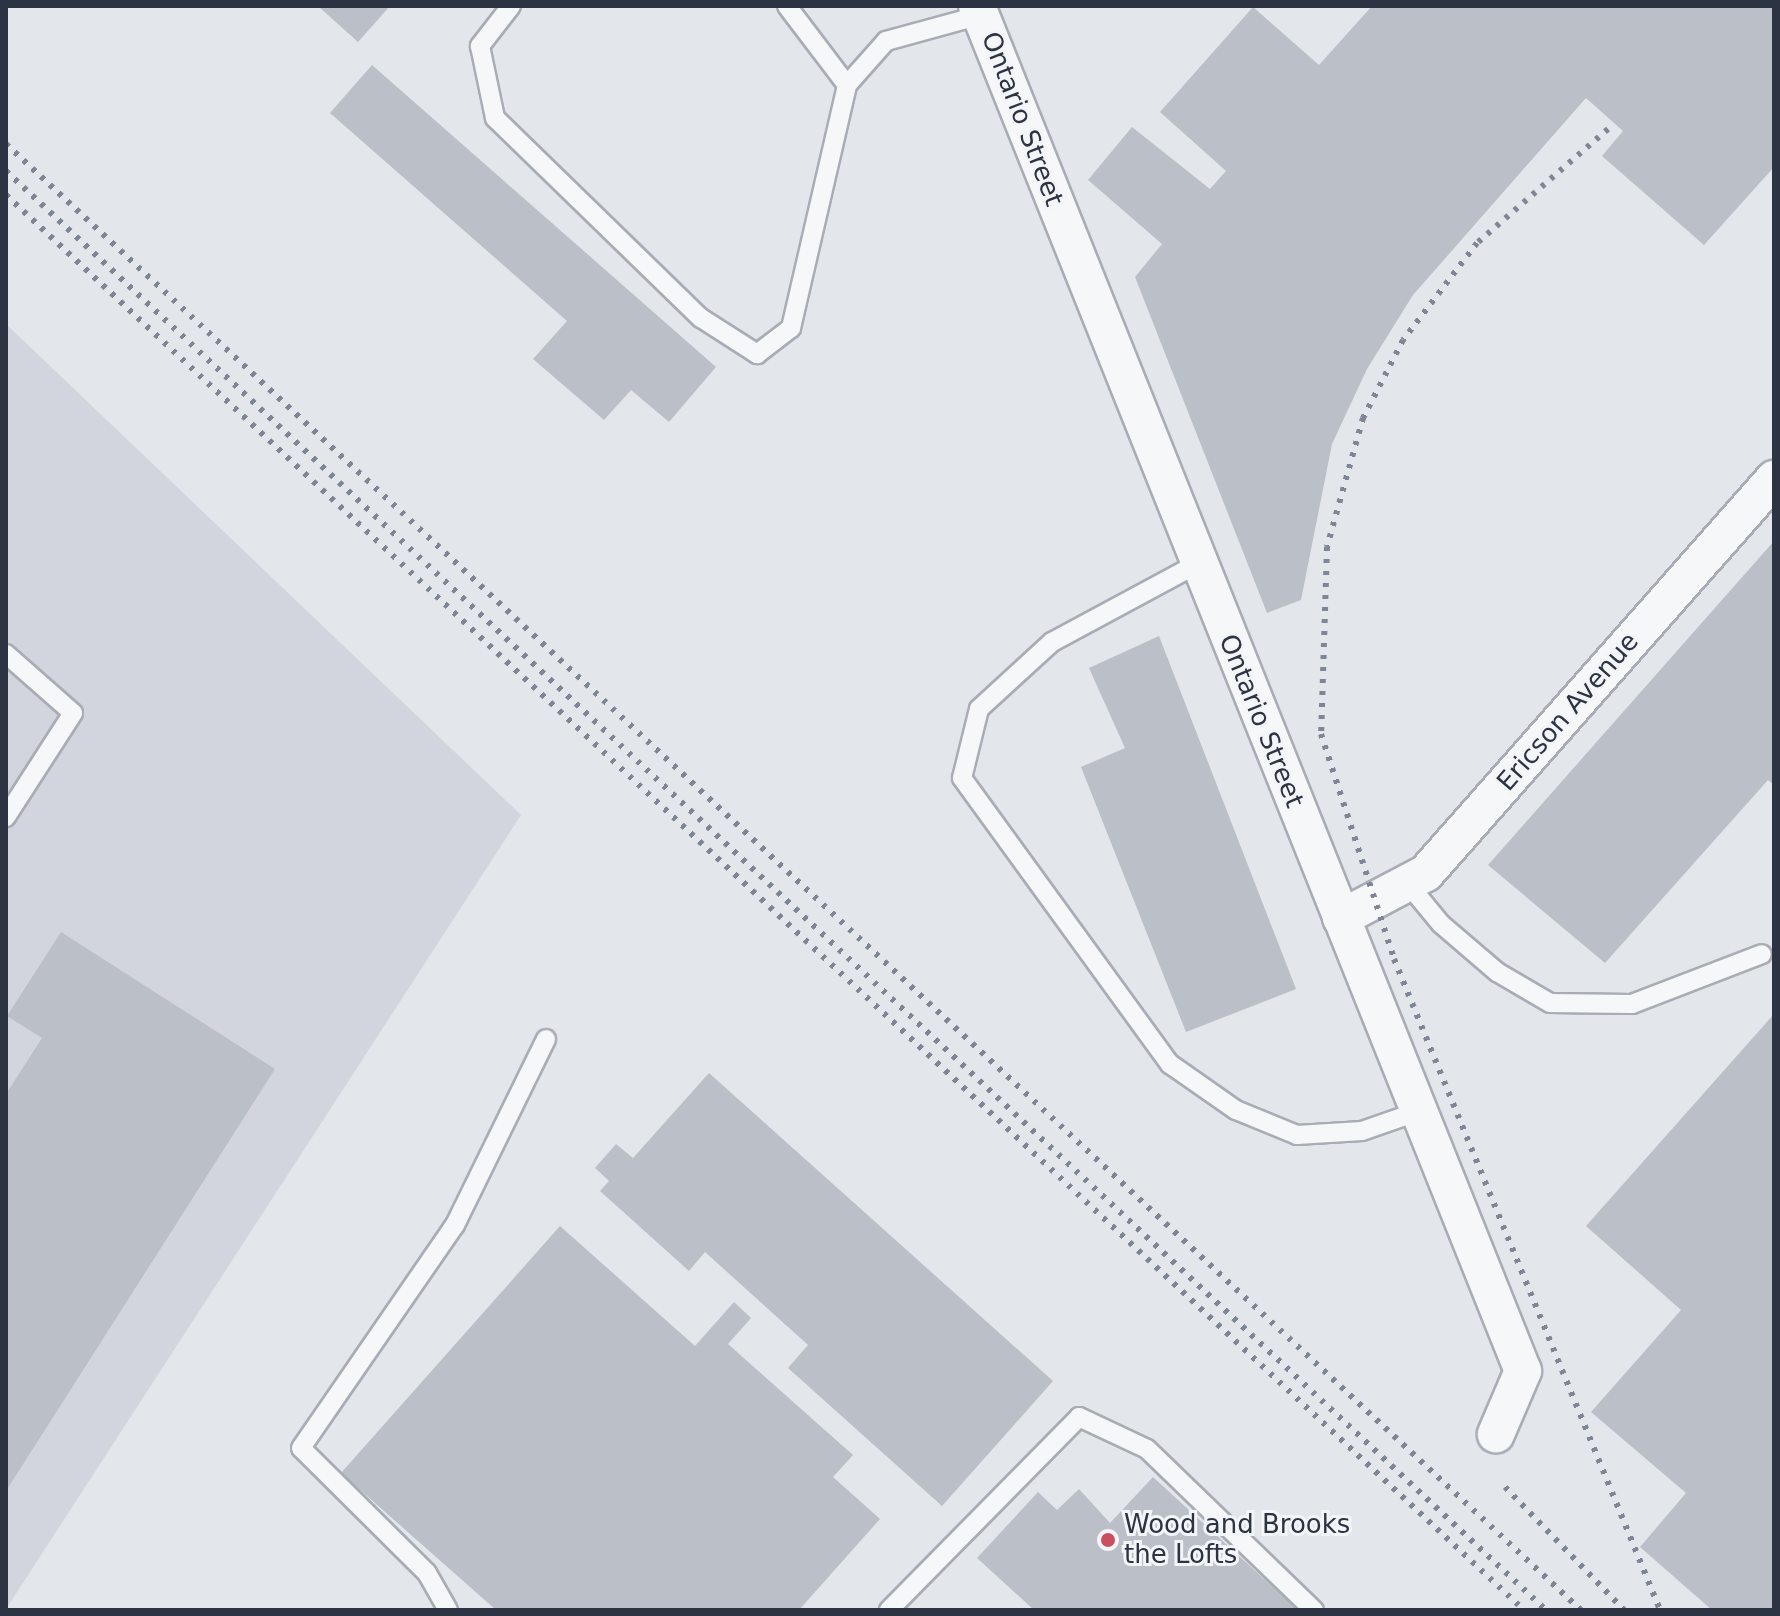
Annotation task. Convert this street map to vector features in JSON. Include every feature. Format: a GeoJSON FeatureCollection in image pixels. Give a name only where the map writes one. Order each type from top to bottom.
{"type":"FeatureCollection","features":[{"type":"Feature","properties":{"kind":"street","name":"Ontario Street"},"geometry":{"type":"LineString","coordinates":[[982,9],[1197,564],[1523,1371],[1496,1434]]}},
{"type":"Feature","properties":{"kind":"street","name":"Ericson Avenue"},"geometry":{"type":"LineString","coordinates":[[1341,918],[1426,873],[1774,479]]}},
{"type":"Feature","properties":{"kind":"lane"},"geometry":{"type":"LineString","coordinates":[[511,6],[480,46],[495,118],[701,318],[757,354],[791,328],[847,85],[886,41],[982,9]]}},
{"type":"Feature","properties":{"kind":"lane"},"geometry":{"type":"LineString","coordinates":[[787,6],[847,85]]}},
{"type":"Feature","properties":{"kind":"lane"},"geometry":{"type":"LineString","coordinates":[[1197,564],[1052,642],[979,709],[962,778],[1170,1064],[1236,1110],[1297,1135],[1362,1131],[1419,1111]]}},
{"type":"Feature","properties":{"kind":"lane"},"geometry":{"type":"LineString","coordinates":[[6,654],[73,713],[6,817]]}},
{"type":"Feature","properties":{"kind":"lane"},"geometry":{"type":"LineString","coordinates":[[1408,884],[1474,953],[1550,1003],[1632,1004],[1762,954]]}},
{"type":"Feature","properties":{"kind":"lane"},"geometry":{"type":"LineString","coordinates":[[448,1610],[427,1573],[301,1448],[455,1225],[546,1039]]}},
{"type":"Feature","properties":{"kind":"lane"},"geometry":{"type":"LineString","coordinates":[[889,1610],[1079,1417],[1147,1449],[1314,1610]]}},
{"type":"Feature","properties":{"kind":"shaded area"},"geometry":{"type":"Polygon","coordinates":[[[6,324],[521,815],[6,1609],[6,324]]]}},
{"type":"Feature","properties":{"kind":"building"},"geometry":{"type":"Polygon","coordinates":[[[318,6],[390,6],[358,42],[318,6]]]}},
{"type":"Feature","properties":{"kind":"building"},"geometry":{"type":"Polygon","coordinates":[[[1372,6],[1774,6],[1774,167],[1704,245],[1602,156],[1623,131],[1586,98],[1413,295],[1367,369],[1332,444],[1301,600],[1267,613],[1135,277],[1162,244],[1088,180],[1132,127],[1210,189],[1226,171],[1160,112],[1253,7],[1319,65],[1372,6]]]}},
{"type":"Feature","properties":{"kind":"building"},"geometry":{"type":"Polygon","coordinates":[[[372,65],[716,367],[669,422],[631,390],[604,420],[533,359],[567,321],[330,113],[372,65]]]}},
{"type":"Feature","properties":{"kind":"building"},"geometry":{"type":"Polygon","coordinates":[[[1774,541],[1774,785],[1768,780],[1605,963],[1488,865],[1774,541]]]}},
{"type":"Feature","properties":{"kind":"building"},"geometry":{"type":"Polygon","coordinates":[[[1159,636],[1296,989],[1186,1032],[1081,767],[1125,748],[1089,668],[1159,636]]]}},
{"type":"Feature","properties":{"kind":"building"},"geometry":{"type":"Polygon","coordinates":[[[61,932],[275,1069],[6,1491],[6,1094],[42,1038],[7,1016],[61,932]]]}},
{"type":"Feature","properties":{"kind":"building"},"geometry":{"type":"Polygon","coordinates":[[[1774,1014],[1774,1610],[1712,1610],[1640,1547],[1686,1493],[1591,1412],[1681,1310],[1586,1226],[1774,1014]]]}},
{"type":"Feature","properties":{"kind":"building"},"geometry":{"type":"Polygon","coordinates":[[[709,1073],[1053,1381],[942,1506],[788,1368],[808,1345],[705,1252],[689,1271],[600,1191],[609,1181],[595,1168],[616,1144],[633,1158],[709,1073]]]}},
{"type":"Feature","properties":{"kind":"building"},"geometry":{"type":"Polygon","coordinates":[[[560,1226],[695,1346],[734,1302],[751,1318],[728,1344],[853,1455],[833,1477],[880,1519],[799,1610],[496,1610],[341,1473],[560,1226]]]}},
{"type":"Feature","properties":{"kind":"building","name":"Wood and Brooks the Lofts"},"geometry":{"type":"Polygon","coordinates":[[[1153,1477],[1298,1610],[1034,1610],[977,1558],[1038,1492],[1057,1510],[1079,1489],[1110,1523],[1153,1477]]]}},
{"type":"Feature","properties":{"kind":"railway"},"geometry":{"type":"LineString","coordinates":[[1608,129],[1477,243],[1403,340],[1363,418],[1327,547],[1321,734],[1394,959],[1660,1610]]}},
{"type":"Feature","properties":{"kind":"railway"},"geometry":{"type":"LineString","coordinates":[[6,144],[1581,1610]]}},
{"type":"Feature","properties":{"kind":"railway"},"geometry":{"type":"LineString","coordinates":[[6,171],[1546,1610]]}},
{"type":"Feature","properties":{"kind":"railway"},"geometry":{"type":"LineString","coordinates":[[6,195],[1524,1610]]}},
{"type":"Feature","properties":{"kind":"railway"},"geometry":{"type":"LineString","coordinates":[[1505,1487],[1624,1610]]}},
{"type":"Feature","properties":{"kind":"place","name":"Wood and Brooks the Lofts"},"geometry":{"type":"Point","coordinates":[1108,1540]}}]}
